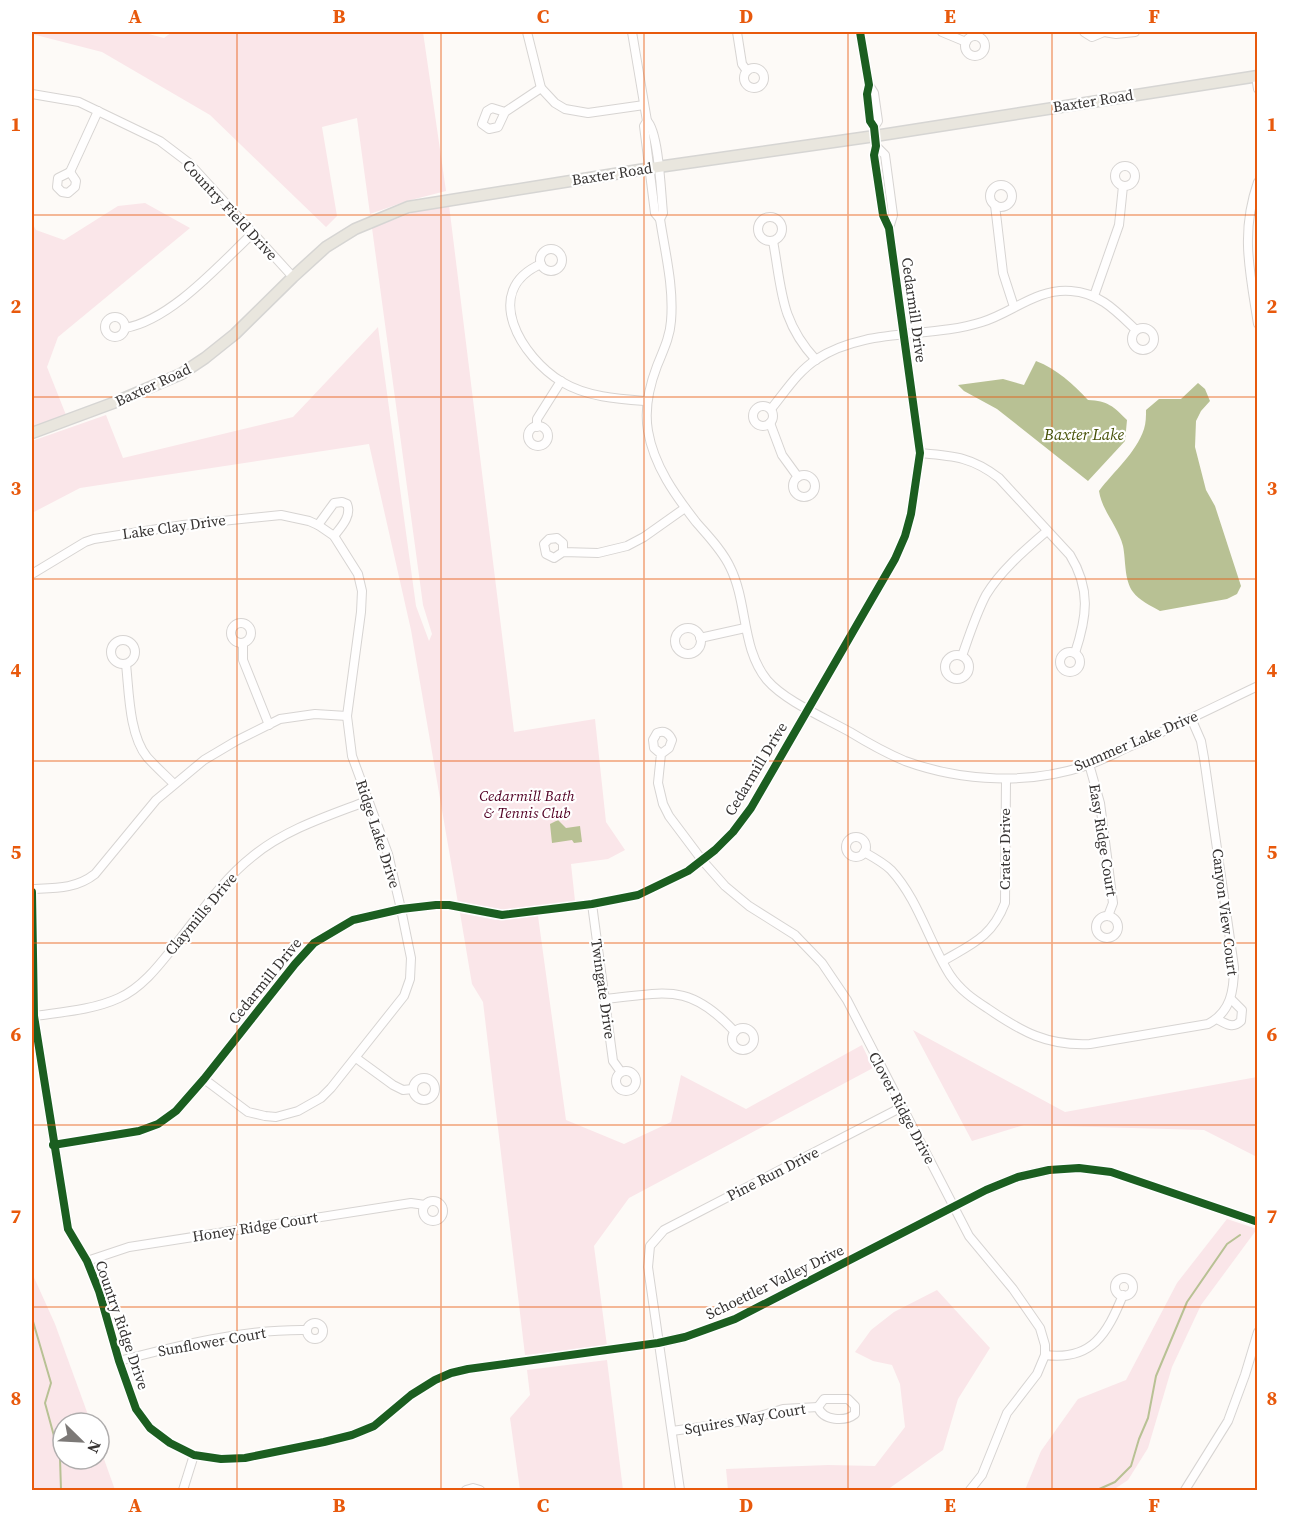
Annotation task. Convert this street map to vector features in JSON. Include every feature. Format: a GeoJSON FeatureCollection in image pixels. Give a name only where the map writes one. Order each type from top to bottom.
{"type":"FeatureCollection","features":[{"type":"Feature","properties":{"kind":"main road","name":"Baxter Road"},"geometry":{"type":"LineString","coordinates":[[32,433],[113,403],[181,374],[235,334],[326,247],[380,217],[408,207],[654,167],[875,136],[1257,76]]}},
{"type":"Feature","properties":{"kind":"street"},"geometry":{"type":"LineString","coordinates":[[527,32],[541,88],[555,103],[565,109],[588,113],[644,105]]}},
{"type":"Feature","properties":{"kind":"street"},"geometry":{"type":"LineString","coordinates":[[540,264],[522,275],[512,293],[511,320],[516,334],[529,352],[540,365],[561,381],[593,394],[646,401],[671,323],[671,297],[660,219],[655,213],[654,167],[644,126],[647,121],[632,32]]}},
{"type":"Feature","properties":{"kind":"street"},"geometry":{"type":"LineString","coordinates":[[737,32],[742,64],[747,71]]}},
{"type":"Feature","properties":{"kind":"street","name":"Cedarmill Drive"},"geometry":{"type":"LineString","coordinates":[[53,1145],[139,1131],[158,1124],[176,1111],[204,1079],[294,964],[314,943],[336,928],[353,920],[401,909],[449,905],[502,915],[620,900],[653,889],[688,871],[733,832],[745,816],[895,559],[911,514],[920,453],[889,228],[882,205],[874,155],[875,136],[870,121],[867,94],[869,85],[860,32]]}},
{"type":"Feature","properties":{"kind":"street"},"geometry":{"type":"LineString","coordinates":[[942,32],[966,42]]}},
{"type":"Feature","properties":{"kind":"street"},"geometry":{"type":"LineString","coordinates":[[1084,32],[1092,37],[1104,32],[1116,34],[1135,32]]}},
{"type":"Feature","properties":{"kind":"street"},"geometry":{"type":"LineString","coordinates":[[1257,76],[1257,89]]}},
{"type":"Feature","properties":{"kind":"street"},"geometry":{"type":"LineString","coordinates":[[505,112],[541,88]]}},
{"type":"Feature","properties":{"kind":"street","name":"Country Field Drive"},"geometry":{"type":"LineString","coordinates":[[32,93],[80,102],[148,134],[172,150],[189,164],[293,277]]}},
{"type":"Feature","properties":{"kind":"street"},"geometry":{"type":"LineString","coordinates":[[70,172],[98,111]]}},
{"type":"Feature","properties":{"kind":"street"},"geometry":{"type":"LineString","coordinates":[[1257,182],[1248,220],[1246,248],[1254,272],[1257,324]]}},
{"type":"Feature","properties":{"kind":"street"},"geometry":{"type":"LineString","coordinates":[[1094,296],[1119,225],[1123,186]]}},
{"type":"Feature","properties":{"kind":"street"},"geometry":{"type":"LineString","coordinates":[[995,205],[1003,273],[1014,307]]}},
{"type":"Feature","properties":{"kind":"street"},"geometry":{"type":"LineString","coordinates":[[125,328],[135,327],[178,301],[252,234]]}},
{"type":"Feature","properties":{"kind":"street"},"geometry":{"type":"LineString","coordinates":[[773,241],[787,318],[799,340],[816,360]]}},
{"type":"Feature","properties":{"kind":"street"},"geometry":{"type":"LineString","coordinates":[[771,410],[793,382],[816,360],[854,343],[981,322],[1034,297],[1060,291],[1078,292],[1104,301],[1136,330]]}},
{"type":"Feature","properties":{"kind":"street"},"geometry":{"type":"LineString","coordinates":[[537,427],[537,419],[561,381]]}},
{"type":"Feature","properties":{"kind":"street","name":"Summer Lake Drive"},"geometry":{"type":"LineString","coordinates":[[646,401],[647,429],[659,468],[685,508],[716,545],[730,567],[757,664],[767,679],[778,691],[902,760],[949,772],[1006,779],[1041,776],[1089,764],[1257,686]]}},
{"type":"Feature","properties":{"kind":"street"},"geometry":{"type":"LineString","coordinates":[[762,406],[771,410],[773,417],[770,423],[761,426],[755,422],[753,415],[756,409],[762,406]]}},
{"type":"Feature","properties":{"kind":"street"},"geometry":{"type":"LineString","coordinates":[[770,423],[782,455],[798,477]]}},
{"type":"Feature","properties":{"kind":"street"},"geometry":{"type":"LineString","coordinates":[[920,453],[951,456],[980,464],[999,478],[1070,555],[1082,580],[1085,615],[1075,653]]}},
{"type":"Feature","properties":{"kind":"street"},"geometry":{"type":"LineString","coordinates":[[321,527],[334,503],[347,504],[348,516],[334,536]]}},
{"type":"Feature","properties":{"kind":"street"},"geometry":{"type":"LineString","coordinates":[[563,552],[598,553],[627,546],[685,508]]}},
{"type":"Feature","properties":{"kind":"street","name":"Lake Clay Drive"},"geometry":{"type":"LineString","coordinates":[[32,574],[85,542],[94,539],[266,515],[289,516],[321,527]]}},
{"type":"Feature","properties":{"kind":"street","name":"Ridge Lake Drive"},"geometry":{"type":"LineString","coordinates":[[204,1079],[248,1112],[276,1117],[298,1111],[321,1098],[356,1058],[404,996],[410,979],[411,958],[388,854],[352,756],[347,716],[362,591],[358,574],[334,536],[321,527]]}},
{"type":"Feature","properties":{"kind":"street"},"geometry":{"type":"LineString","coordinates":[[962,656],[995,581],[1047,531]]}},
{"type":"Feature","properties":{"kind":"street"},"geometry":{"type":"LineString","coordinates":[[700,638],[746,628]]}},
{"type":"Feature","properties":{"kind":"street"},"geometry":{"type":"LineString","coordinates":[[243,644],[243,660],[269,724]]}},
{"type":"Feature","properties":{"kind":"street"},"geometry":{"type":"LineString","coordinates":[[126,664],[132,712],[141,748],[174,784]]}},
{"type":"Feature","properties":{"kind":"street"},"geometry":{"type":"LineString","coordinates":[[32,891],[75,886],[88,879],[106,861],[135,824],[174,784],[204,760],[236,741],[269,724],[297,715],[347,716]]}},
{"type":"Feature","properties":{"kind":"street","name":"Canyon View Court"},"geometry":{"type":"LineString","coordinates":[[1191,718],[1201,741],[1204,758],[1234,967],[1234,988],[1231,999],[1217,1019]]}},
{"type":"Feature","properties":{"kind":"street","name":"Clover Ridge Drive"},"geometry":{"type":"LineString","coordinates":[[661,754],[658,783],[663,804],[669,816],[702,860],[735,896],[795,935],[822,963],[847,1000],[973,1242],[1013,1289],[1040,1328],[1045,1345],[1045,1355]]}},
{"type":"Feature","properties":{"kind":"street","name":"Easy Ridge Court"},"geometry":{"type":"LineString","coordinates":[[1089,764],[1100,803],[1113,903],[1108,916]]}},
{"type":"Feature","properties":{"kind":"street","name":"Crater Drive"},"geometry":{"type":"LineString","coordinates":[[943,961],[986,934],[1000,915],[1005,903],[1006,779]]}},
{"type":"Feature","properties":{"kind":"street","name":"Claymills Drive"},"geometry":{"type":"LineString","coordinates":[[34,1016],[85,1009],[119,998],[133,990],[161,962],[217,891],[253,855],[290,831],[367,801]]}},
{"type":"Feature","properties":{"kind":"street"},"geometry":{"type":"LineString","coordinates":[[864,852],[885,865],[897,877],[950,974],[963,991],[1012,1025],[1050,1042],[1089,1044],[1208,1024],[1217,1019],[1230,1026],[1238,1025],[1241,1021],[1242,1010],[1231,999]]}},
{"type":"Feature","properties":{"kind":"street","name":"Country Ridge Drive"},"geometry":{"type":"LineString","coordinates":[[32,891],[34,1016],[68,1229],[87,1261],[99,1291],[119,1361],[136,1408],[150,1428],[177,1447],[194,1455]]}},
{"type":"Feature","properties":{"kind":"street","name":"Twingate Drive"},"geometry":{"type":"LineString","coordinates":[[592,904],[613,1061],[621,1072]]}},
{"type":"Feature","properties":{"kind":"street"},"geometry":{"type":"LineString","coordinates":[[605,999],[655,994],[686,996],[712,1010],[735,1032]]}},
{"type":"Feature","properties":{"kind":"street"},"geometry":{"type":"LineString","coordinates":[[356,1058],[393,1085],[403,1090],[412,1089]]}},
{"type":"Feature","properties":{"kind":"street","name":"Pine Run Drive"},"geometry":{"type":"LineString","coordinates":[[658,1343],[648,1267],[650,1246],[664,1230],[902,1107]]}},
{"type":"Feature","properties":{"kind":"street","name":"Schoettler Valley Drive"},"geometry":{"type":"LineString","coordinates":[[194,1455],[221,1459],[245,1458],[352,1435],[374,1426],[411,1395],[435,1380],[468,1369],[658,1343],[686,1337],[735,1319],[986,1190],[1018,1177],[1049,1170],[1079,1168],[1111,1172],[1257,1222]]}},
{"type":"Feature","properties":{"kind":"street","name":"Honey Ridge Court"},"geometry":{"type":"LineString","coordinates":[[87,1261],[129,1247],[411,1203],[425,1204]]}},
{"type":"Feature","properties":{"kind":"street"},"geometry":{"type":"LineString","coordinates":[[969,1491],[982,1475],[1007,1413],[1037,1374],[1045,1355],[1059,1357],[1073,1355],[1098,1341],[1112,1323],[1123,1295]]}},
{"type":"Feature","properties":{"kind":"street","name":"Sunflower Court"},"geometry":{"type":"LineString","coordinates":[[119,1361],[182,1345],[282,1330],[307,1330]]}},
{"type":"Feature","properties":{"kind":"street"},"geometry":{"type":"LineString","coordinates":[[1185,1491],[1228,1421],[1245,1375],[1257,1332]]}},
{"type":"Feature","properties":{"kind":"street"},"geometry":{"type":"LineString","coordinates":[[658,1343],[680,1491]]}},
{"type":"Feature","properties":{"kind":"street","name":"Squires Way Court"},"geometry":{"type":"LineString","coordinates":[[672,1431],[744,1421],[783,1409],[818,1407],[824,1399],[845,1398],[853,1402],[856,1410],[855,1414],[849,1418],[833,1418],[823,1415],[818,1407]]}},
{"type":"Feature","properties":{"kind":"street"},"geometry":{"type":"LineString","coordinates":[[183,1491],[194,1455]]}},
{"type":"Feature","properties":{"kind":"street"},"geometry":{"type":"LineString","coordinates":[[466,1491],[473,1488],[480,1491]]}},
{"type":"Feature","properties":{"kind":"green space"},"geometry":{"type":"Polygon","coordinates":[[[32,32],[141,32],[164,38],[172,32],[423,32],[446,191],[370,214],[357,118],[322,127],[337,216],[326,227],[210,115],[102,52],[32,34],[32,32]]]}},
{"type":"Feature","properties":{"kind":"green space"},"geometry":{"type":"Polygon","coordinates":[[[145,203],[190,228],[58,337],[47,367],[66,415],[32,427],[32,223],[36,230],[64,240],[118,206],[145,203]]]}},
{"type":"Feature","properties":{"kind":"green space","name":"Cedarmill Bath & Tennis Club"},"geometry":{"type":"Polygon","coordinates":[[[449,205],[514,732],[595,719],[606,822],[625,850],[608,859],[571,864],[575,901],[506,910],[458,903],[411,630],[369,444],[80,488],[32,513],[32,441],[106,415],[123,458],[293,417],[378,327],[416,606],[429,641],[432,634],[423,605],[372,228],[417,211],[449,205]]]}},
{"type":"Feature","properties":{"kind":"green space"},"geometry":{"type":"Polygon","coordinates":[[[460,913],[496,920],[538,916],[566,1120],[624,1144],[671,1122],[681,1075],[746,1109],[862,1045],[873,1068],[629,1198],[594,1246],[607,1346],[525,1355],[483,1002],[472,984],[460,913]]]}},
{"type":"Feature","properties":{"kind":"green space"},"geometry":{"type":"Polygon","coordinates":[[[913,1030],[1065,1112],[1257,1077],[1257,1157],[1204,1130],[1024,1125],[972,1141],[913,1030]]]}},
{"type":"Feature","properties":{"kind":"green space"},"geometry":{"type":"Polygon","coordinates":[[[1227,1219],[1257,1229],[1201,1305],[1172,1367],[1148,1448],[1128,1480],[1113,1490],[1025,1490],[1041,1451],[1078,1399],[1126,1380],[1177,1283],[1227,1219]]]}},
{"type":"Feature","properties":{"kind":"green space"},"geometry":{"type":"Polygon","coordinates":[[[32,1273],[55,1324],[87,1411],[51,1411],[51,1471],[108,1471],[115,1490],[32,1490],[32,1273]]]}},
{"type":"Feature","properties":{"kind":"green space"},"geometry":{"type":"Polygon","coordinates":[[[937,1290],[990,1348],[958,1399],[943,1450],[887,1490],[728,1490],[726,1469],[828,1465],[875,1466],[905,1427],[900,1384],[892,1365],[873,1361],[855,1352],[871,1330],[894,1312],[937,1290]]]}},
{"type":"Feature","properties":{"kind":"green space"},"geometry":{"type":"Polygon","coordinates":[[[607,1360],[623,1490],[520,1490],[510,1418],[530,1395],[527,1370],[607,1360]]]}},
{"type":"Feature","properties":{"kind":"water","name":"Baxter Lake"},"geometry":{"type":"Polygon","coordinates":[[[1036,361],[1051,368],[1088,400],[1110,405],[1127,420],[1125,441],[1088,481],[997,409],[964,391],[958,385],[1003,379],[1024,385],[1036,361]]]}},
{"type":"Feature","properties":{"kind":"water"},"geometry":{"type":"Polygon","coordinates":[[[1198,383],[1205,389],[1210,401],[1196,421],[1195,447],[1206,490],[1215,506],[1241,586],[1237,594],[1227,599],[1160,611],[1138,598],[1130,587],[1121,539],[1103,505],[1099,491],[1136,446],[1145,427],[1146,410],[1159,399],[1181,399],[1198,383]]]}},
{"type":"Feature","properties":{"kind":"water"},"geometry":{"type":"Polygon","coordinates":[[[558,820],[566,828],[580,826],[582,842],[574,843],[572,840],[552,843],[550,824],[558,820]]]}},
{"type":"Feature","properties":{"kind":"waterway"},"geometry":{"type":"LineString","coordinates":[[1097,1490],[1115,1482],[1131,1466],[1148,1418],[1156,1376],[1187,1302],[1227,1244],[1240,1235]]}},
{"type":"Feature","properties":{"kind":"waterway"},"geometry":{"type":"LineString","coordinates":[[32,1318],[51,1383],[45,1403],[60,1458],[61,1490]]}},
{"type":"Feature","properties":{"kind":"cycle path"},"geometry":{"type":"LineString","coordinates":[[53,1145],[139,1131],[158,1124],[176,1111],[314,943],[353,920],[401,909],[436,905],[449,905],[502,915],[592,904],[638,895],[688,871],[715,850],[733,832],[751,808],[895,559],[911,514],[920,453],[889,228],[883,215],[874,155],[876,146],[874,127],[870,121],[867,94],[869,85],[860,32]]}},
{"type":"Feature","properties":{"kind":"cycle path"},"geometry":{"type":"LineString","coordinates":[[32,892],[34,1016],[68,1229],[87,1261],[99,1291],[119,1361],[136,1409],[150,1428],[170,1443],[194,1455],[221,1459],[245,1458],[352,1435],[374,1426],[411,1395],[451,1373],[658,1343],[685,1337],[735,1319],[986,1190],[1018,1177],[1049,1170],[1079,1168],[1111,1172],[1258,1222]]}}]}
